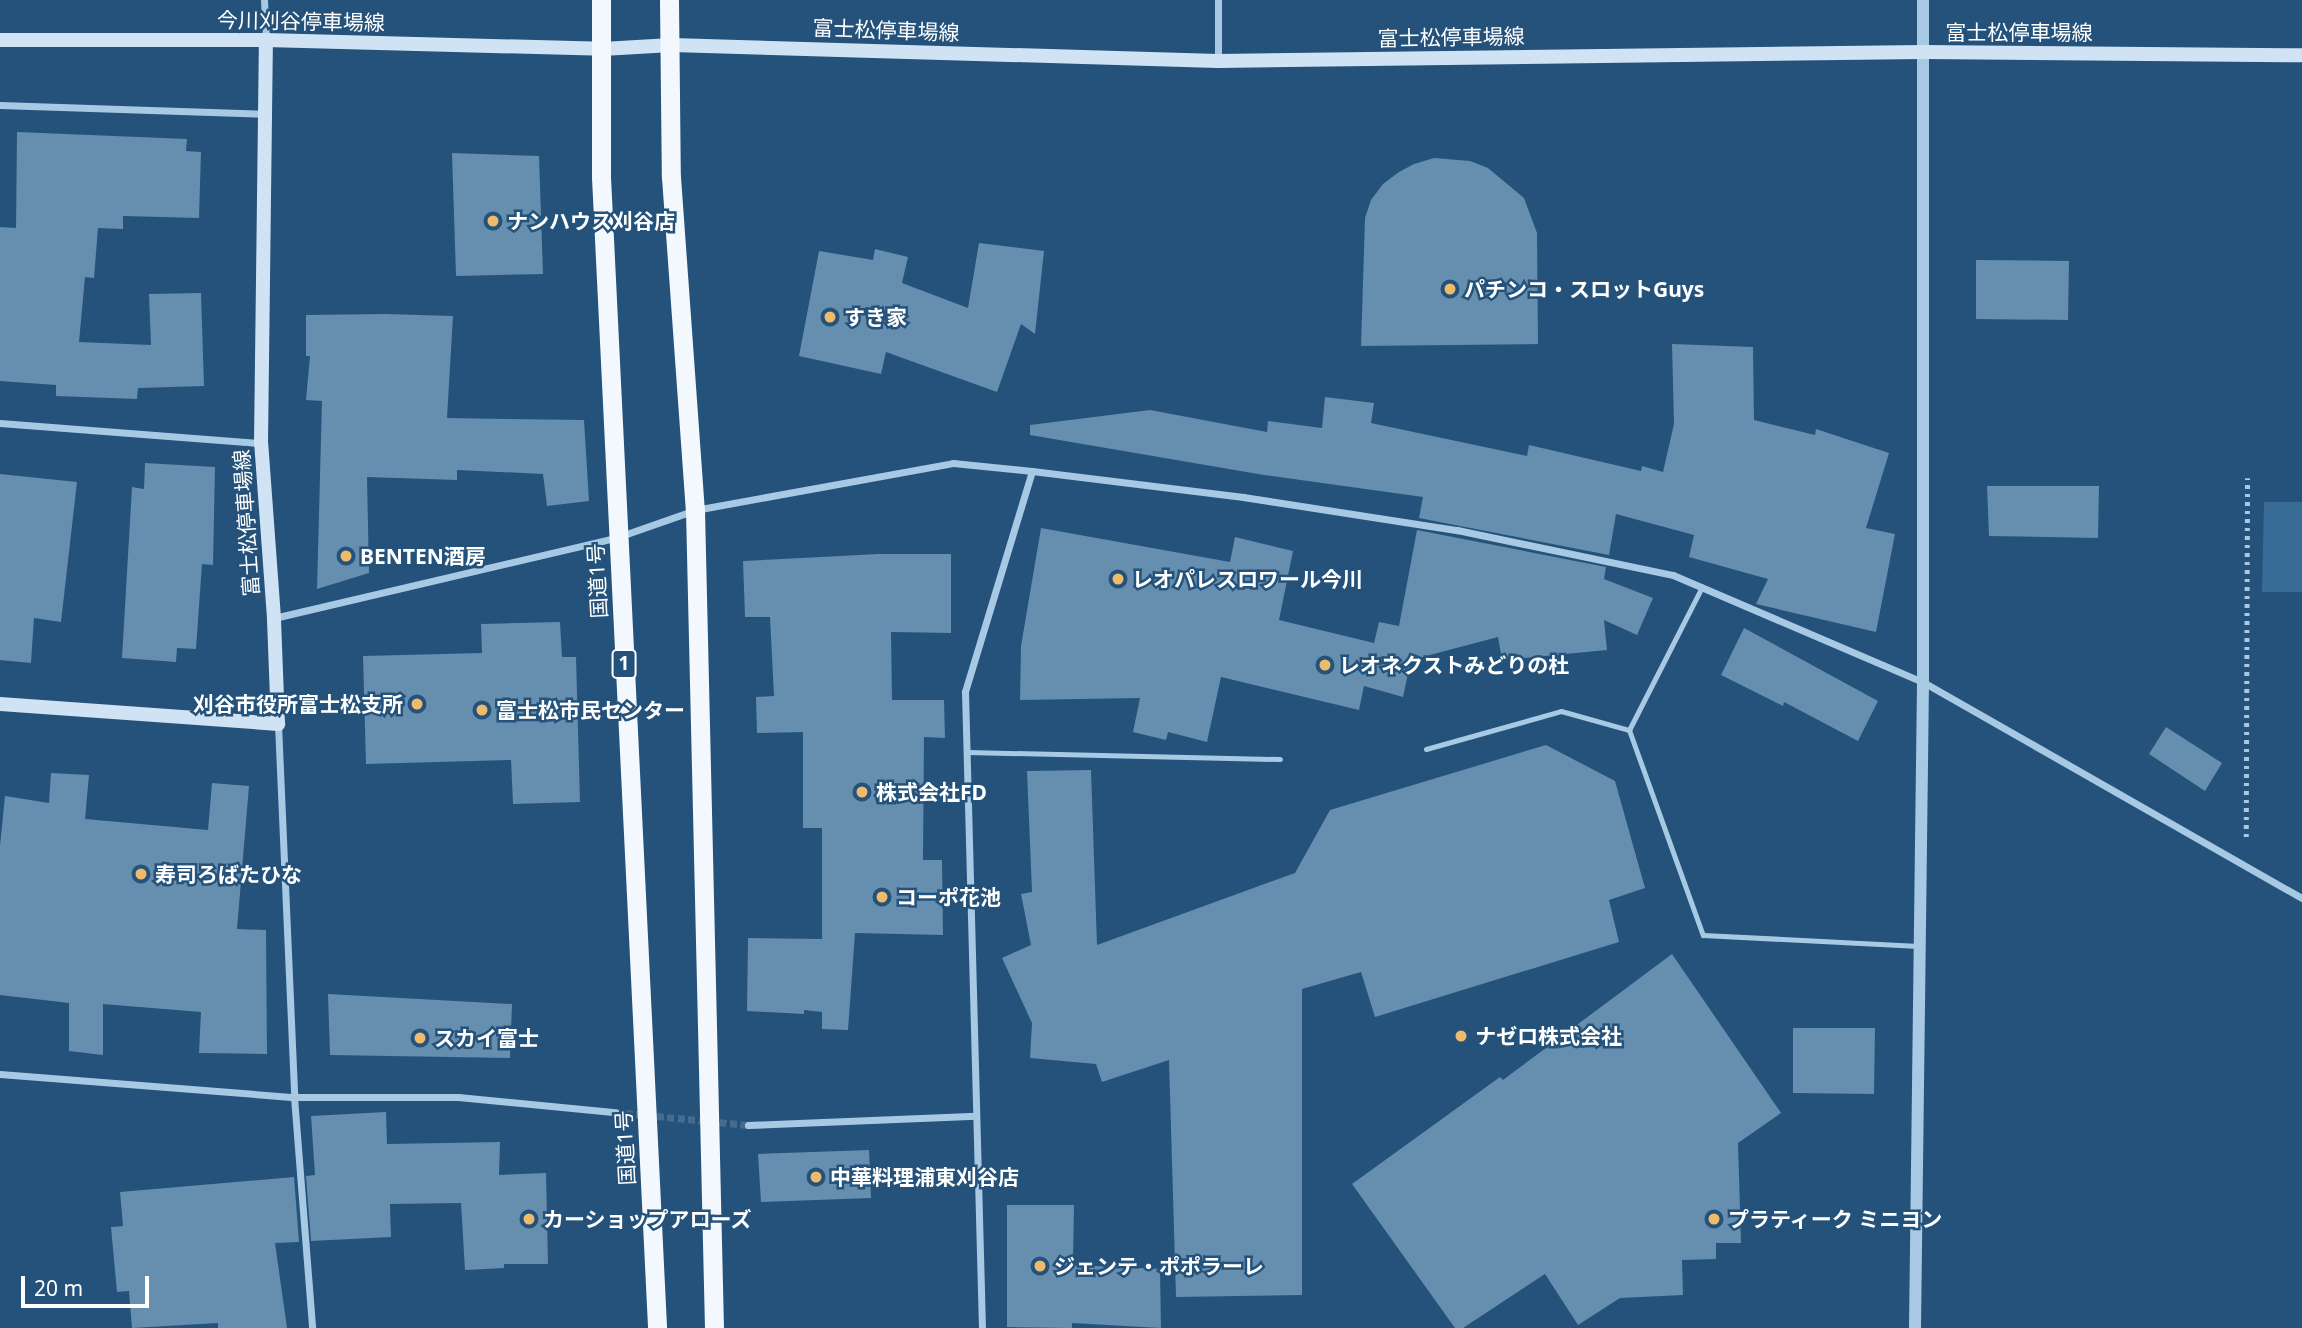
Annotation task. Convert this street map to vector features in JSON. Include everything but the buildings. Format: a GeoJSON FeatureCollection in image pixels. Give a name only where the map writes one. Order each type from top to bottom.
{"type":"FeatureCollection","features":[{"type":"Feature","properties":{"kind":"highway","name":"国道1号"},"geometry":{"type":"LineString","coordinates":[[601,0],[601,177],[657,1328]]}},
{"type":"Feature","properties":{"kind":"highway"},"geometry":{"type":"LineString","coordinates":[[669,0],[672,45],[671,177],[695,510],[714,1328]]}},
{"type":"Feature","properties":{"kind":"main road","name":"今川刈谷停車場線"},"geometry":{"type":"LineString","coordinates":[[0,40],[266,40],[602,49]]}},
{"type":"Feature","properties":{"kind":"main road","name":"富士松停車場線"},"geometry":{"type":"LineString","coordinates":[[266,40],[261,443],[274,618],[278,724]]}},
{"type":"Feature","properties":{"kind":"main road","name":"富士松停車場線"},"geometry":{"type":"LineString","coordinates":[[602,49],[672,45],[1218,61],[1923,52],[2302,55]]}},
{"type":"Feature","properties":{"kind":"main road"},"geometry":{"type":"LineString","coordinates":[[0,704],[278,724]]}},
{"type":"Feature","properties":{"kind":"street"},"geometry":{"type":"LineString","coordinates":[[264,0],[266,40]]}},
{"type":"Feature","properties":{"kind":"street"},"geometry":{"type":"LineString","coordinates":[[1218,0],[1218,61]]}},
{"type":"Feature","properties":{"kind":"street"},"geometry":{"type":"LineString","coordinates":[[1914,1328],[1923,682],[1923,0]]}},
{"type":"Feature","properties":{"kind":"street"},"geometry":{"type":"LineString","coordinates":[[0,105],[265,114]]}},
{"type":"Feature","properties":{"kind":"street"},"geometry":{"type":"LineString","coordinates":[[0,423],[261,443]]}},
{"type":"Feature","properties":{"kind":"street"},"geometry":{"type":"LineString","coordinates":[[274,618],[618,537],[695,510],[953,463],[1244,497],[1457,530],[1673,575],[1923,682],[2302,898]]}},
{"type":"Feature","properties":{"kind":"street"},"geometry":{"type":"LineString","coordinates":[[982,1328],[965,692],[1032,471]]}},
{"type":"Feature","properties":{"kind":"street"},"geometry":{"type":"LineString","coordinates":[[278,724],[294,1097],[312,1328]]}},
{"type":"Feature","properties":{"kind":"street"},"geometry":{"type":"LineString","coordinates":[[0,1074],[294,1097],[458,1097],[615,1112]]}},
{"type":"Feature","properties":{"kind":"street"},"geometry":{"type":"LineString","coordinates":[[748,1125],[976,1116]]}},
{"type":"Feature","properties":{"kind":"lane"},"geometry":{"type":"LineString","coordinates":[[1702,587],[1629,730],[1703,935],[1919,946]]}},
{"type":"Feature","properties":{"kind":"lane"},"geometry":{"type":"LineString","coordinates":[[1426,749],[1560,711],[1629,730]]}},
{"type":"Feature","properties":{"kind":"lane"},"geometry":{"type":"LineString","coordinates":[[967,752],[1280,758]]}},
{"type":"Feature","properties":{"kind":"path"},"geometry":{"type":"LineString","coordinates":[[2246,866],[2248,478]]}},
{"type":"Feature","properties":{"kind":"shaded area"},"geometry":{"type":"Polygon","coordinates":[[[2264,502],[2302,502],[2302,592],[2262,592],[2264,502]]]}},
{"type":"Feature","properties":{"kind":"tunnel"},"geometry":{"type":"LineString","coordinates":[[615,1112],[748,1125]]}},
{"type":"Feature","properties":{"kind":"place","name":"ナンハウス刈谷店"},"geometry":{"type":"Point","coordinates":[493,221]}},
{"type":"Feature","properties":{"kind":"place","name":"パチンコ・スロットGuys"},"geometry":{"type":"Point","coordinates":[1450,289]}},
{"type":"Feature","properties":{"kind":"place","name":"すき家"},"geometry":{"type":"Point","coordinates":[830,317]}},
{"type":"Feature","properties":{"kind":"place","name":"BENTEN酒房"},"geometry":{"type":"Point","coordinates":[346,556]}},
{"type":"Feature","properties":{"kind":"place","name":"レオパレスロワール今川"},"geometry":{"type":"Point","coordinates":[1118,579]}},
{"type":"Feature","properties":{"kind":"place","name":"レオネクストみどりの杜"},"geometry":{"type":"Point","coordinates":[1325,665]}},
{"type":"Feature","properties":{"kind":"place","name":"刈谷市役所富士松支所"},"geometry":{"type":"Point","coordinates":[417,704]}},
{"type":"Feature","properties":{"kind":"place","name":"富士松市民センター"},"geometry":{"type":"Point","coordinates":[482,710]}},
{"type":"Feature","properties":{"kind":"place","name":"株式会社FD"},"geometry":{"type":"Point","coordinates":[862,792]}},
{"type":"Feature","properties":{"kind":"place","name":"寿司ろばたひな"},"geometry":{"type":"Point","coordinates":[141,874]}},
{"type":"Feature","properties":{"kind":"place","name":"コーポ花池"},"geometry":{"type":"Point","coordinates":[882,897]}},
{"type":"Feature","properties":{"kind":"place","name":"ナゼロ株式会社"},"geometry":{"type":"Point","coordinates":[1461,1036]}},
{"type":"Feature","properties":{"kind":"place","name":"スカイ富士"},"geometry":{"type":"Point","coordinates":[420,1038]}},
{"type":"Feature","properties":{"kind":"place","name":"中華料理浦東刈谷店"},"geometry":{"type":"Point","coordinates":[816,1177]}},
{"type":"Feature","properties":{"kind":"place","name":"カーショップアローズ"},"geometry":{"type":"Point","coordinates":[529,1219]}},
{"type":"Feature","properties":{"kind":"place","name":"プラティーク ミニヨン"},"geometry":{"type":"Point","coordinates":[1714,1219]}},
{"type":"Feature","properties":{"kind":"place","name":"ジェンテ・ポポラーレ"},"geometry":{"type":"Point","coordinates":[1040,1266]}}]}
